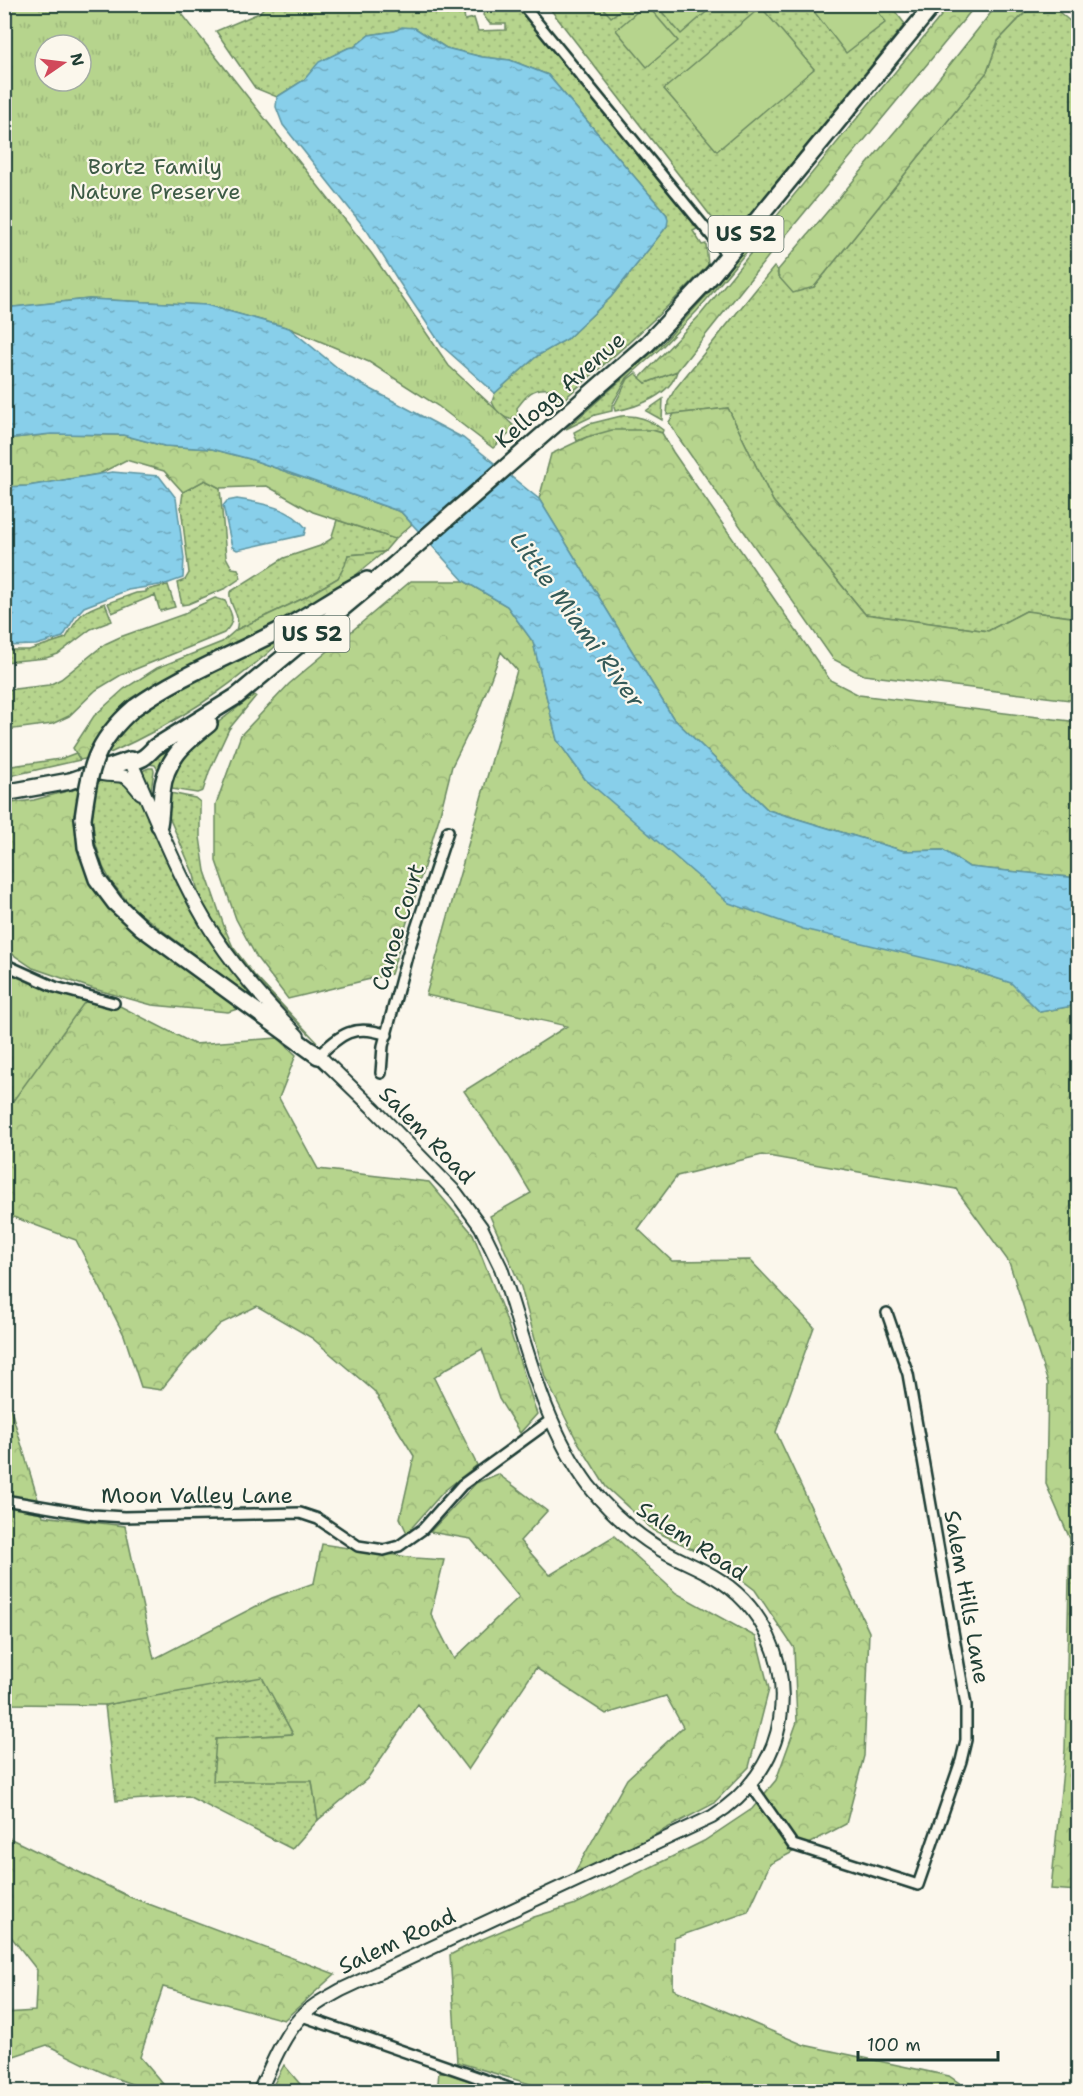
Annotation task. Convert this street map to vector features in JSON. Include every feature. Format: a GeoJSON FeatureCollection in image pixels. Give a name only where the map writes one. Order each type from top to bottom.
{"type":"FeatureCollection","features":[{"type":"Feature","properties":{"kind":"main road","name":"Kellogg Avenue"},"geometry":{"type":"LineString","coordinates":[[4,793],[48,786],[147,756],[155,747],[237,696],[386,572],[647,344],[681,310],[728,256],[934,4]]}},
{"type":"Feature","properties":{"kind":"main road"},"geometry":{"type":"LineString","coordinates":[[318,1056],[142,928],[115,903],[97,879],[86,847],[83,818],[92,766],[100,748],[119,722],[134,708],[173,683],[288,626],[351,588],[386,572]]}},
{"type":"Feature","properties":{"kind":"main road"},"geometry":{"type":"LineString","coordinates":[[159,825],[164,777],[172,758],[237,696]]}},
{"type":"Feature","properties":{"kind":"street"},"geometry":{"type":"LineString","coordinates":[[522,4],[728,256]]}},
{"type":"Feature","properties":{"kind":"street","name":"Salem Road"},"geometry":{"type":"LineString","coordinates":[[129,760],[193,899],[233,962],[257,992],[318,1056],[375,1110],[453,1191],[481,1227],[501,1268],[551,1420],[579,1472],[612,1511],[661,1550],[713,1576],[741,1597],[765,1628],[777,1658],[781,1676],[782,1708],[777,1731],[768,1756],[751,1785],[743,1793],[712,1817],[341,1990],[318,2003],[302,2016],[288,2034],[259,2091]]}},
{"type":"Feature","properties":{"kind":"street","name":"Salem Road"},"geometry":{"type":"LineString","coordinates":[[97,772],[102,775],[120,775],[127,778],[149,803]]}},
{"type":"Feature","properties":{"kind":"street","name":"Canoe Court"},"geometry":{"type":"LineString","coordinates":[[381,1073],[383,1046],[407,956],[448,831]]}},
{"type":"Feature","properties":{"kind":"street"},"geometry":{"type":"LineString","coordinates":[[4,964],[55,987],[114,1003]]}},
{"type":"Feature","properties":{"kind":"street"},"geometry":{"type":"LineString","coordinates":[[318,1056],[337,1038],[346,1033],[366,1030],[387,1035]]}},
{"type":"Feature","properties":{"kind":"street","name":"Salem Hills Lane"},"geometry":{"type":"LineString","coordinates":[[751,1785],[793,1845],[918,1885],[962,1761],[966,1740],[966,1705],[908,1374],[886,1313]]}},
{"type":"Feature","properties":{"kind":"street","name":"Moon Valley Lane"},"geometry":{"type":"LineString","coordinates":[[4,1500],[93,1515],[124,1517],[300,1513],[318,1519],[358,1546],[391,1549],[423,1529],[462,1485],[551,1420]]}},
{"type":"Feature","properties":{"kind":"street"},"geometry":{"type":"LineString","coordinates":[[302,2016],[520,2091]]}},
{"type":"Feature","properties":{"kind":"green space"},"geometry":{"type":"Polygon","coordinates":[[[267,4],[462,5],[469,11],[464,14],[465,20],[474,18],[478,31],[506,30],[506,24],[490,24],[483,15],[487,5],[519,5],[672,191],[697,229],[693,231],[702,245],[706,244],[708,265],[651,322],[550,411],[553,402],[551,392],[549,389],[538,389],[527,396],[517,408],[518,414],[514,420],[506,418],[498,412],[492,402],[495,393],[537,356],[567,339],[611,297],[667,226],[667,215],[548,75],[510,60],[482,57],[446,48],[415,28],[369,35],[354,47],[320,62],[304,80],[277,97],[255,88],[216,31],[259,13],[267,4]]]}},
{"type":"Feature","properties":{"kind":"green space"},"geometry":{"type":"Polygon","coordinates":[[[646,4],[678,41],[647,67],[616,30],[646,4]]]}},
{"type":"Feature","properties":{"kind":"green space","name":"Bortz Family Nature Preserve"},"geometry":{"type":"Polygon","coordinates":[[[4,5],[175,5],[372,254],[449,366],[516,428],[493,448],[438,406],[369,362],[289,328],[206,305],[89,299],[5,308],[4,5]]]}},
{"type":"Feature","properties":{"kind":"green space"},"geometry":{"type":"Polygon","coordinates":[[[547,5],[890,5],[905,24],[740,227],[737,225],[732,231],[720,228],[547,5]]]}},
{"type":"Feature","properties":{"kind":"green space"},"geometry":{"type":"Polygon","coordinates":[[[600,5],[627,5],[611,17],[600,5]]]}},
{"type":"Feature","properties":{"kind":"green space"},"geometry":{"type":"Polygon","coordinates":[[[656,5],[710,5],[712,7],[681,34],[656,5]]]}},
{"type":"Feature","properties":{"kind":"green space"},"geometry":{"type":"Polygon","coordinates":[[[809,5],[873,5],[886,22],[846,53],[809,5]]]}},
{"type":"Feature","properties":{"kind":"green space"},"geometry":{"type":"Polygon","coordinates":[[[950,5],[976,5],[771,253],[677,371],[646,383],[640,378],[701,314],[759,243],[757,240],[950,5]]]}},
{"type":"Feature","properties":{"kind":"green space"},"geometry":{"type":"Polygon","coordinates":[[[997,5],[1032,5],[998,41],[987,72],[814,287],[793,293],[778,276],[778,270],[929,91],[997,5]]]}},
{"type":"Feature","properties":{"kind":"green space"},"geometry":{"type":"Polygon","coordinates":[[[1032,5],[1053,5],[1078,28],[1078,618],[1026,611],[988,631],[865,614],[773,501],[728,408],[667,415],[668,402],[675,389],[774,267],[778,270],[778,276],[814,287],[987,72],[998,41],[1032,5]]]}},
{"type":"Feature","properties":{"kind":"green space"},"geometry":{"type":"Polygon","coordinates":[[[761,7],[814,69],[717,151],[664,89],[761,7]]]}},
{"type":"Feature","properties":{"kind":"green space"},"geometry":{"type":"Polygon","coordinates":[[[750,242],[752,244],[749,249],[697,311],[662,347],[627,378],[612,405],[612,411],[595,415],[566,429],[664,342],[715,286],[750,242]]]}},
{"type":"Feature","properties":{"kind":"green space"},"geometry":{"type":"Polygon","coordinates":[[[677,371],[674,379],[661,393],[643,403],[615,411],[614,406],[628,379],[636,373],[646,383],[677,371]]]}},
{"type":"Feature","properties":{"kind":"green space"},"geometry":{"type":"Polygon","coordinates":[[[663,399],[662,420],[646,411],[663,399]]]}},
{"type":"Feature","properties":{"kind":"green space"},"geometry":{"type":"Polygon","coordinates":[[[728,408],[773,501],[865,614],[988,631],[1026,611],[1078,618],[1078,701],[864,675],[833,659],[669,422],[674,414],[728,408]]]}},
{"type":"Feature","properties":{"kind":"green space"},"geometry":{"type":"Polygon","coordinates":[[[621,416],[648,420],[663,430],[662,433],[652,430],[587,437],[577,441],[574,432],[589,424],[621,416]]]}},
{"type":"Feature","properties":{"kind":"green space"},"geometry":{"type":"Polygon","coordinates":[[[612,430],[652,430],[662,433],[830,680],[859,695],[1078,722],[1078,878],[969,867],[943,850],[904,851],[768,810],[673,718],[539,499],[551,454],[587,437],[612,430]]]}},
{"type":"Feature","properties":{"kind":"green space"},"geometry":{"type":"Polygon","coordinates":[[[51,434],[123,435],[164,446],[212,449],[250,459],[401,512],[412,524],[395,539],[313,512],[267,486],[220,488],[205,480],[183,492],[164,471],[126,460],[99,474],[28,486],[5,487],[4,439],[51,434]]]}},
{"type":"Feature","properties":{"kind":"green space"},"geometry":{"type":"Polygon","coordinates":[[[205,480],[220,488],[226,557],[232,568],[238,569],[241,578],[226,588],[182,605],[177,583],[185,580],[189,573],[181,507],[183,492],[205,480]]]}},
{"type":"Feature","properties":{"kind":"green space"},"geometry":{"type":"Polygon","coordinates":[[[337,520],[395,539],[384,552],[348,555],[346,565],[338,578],[304,598],[236,630],[237,619],[230,592],[284,558],[320,546],[331,539],[337,520]]]}},
{"type":"Feature","properties":{"kind":"green space"},"geometry":{"type":"Polygon","coordinates":[[[384,552],[320,600],[131,698],[110,723],[90,758],[80,760],[73,748],[94,716],[124,689],[157,668],[222,642],[236,630],[304,598],[338,578],[348,555],[384,552]]]}},
{"type":"Feature","properties":{"kind":"green space"},"geometry":{"type":"Polygon","coordinates":[[[411,581],[464,581],[507,606],[533,642],[557,740],[585,779],[648,831],[958,966],[1012,983],[1040,1012],[1078,1005],[1078,1891],[1051,1889],[1065,1750],[1070,1539],[1046,1484],[1048,1383],[1009,1262],[956,1189],[762,1155],[677,1176],[638,1229],[672,1261],[750,1260],[814,1327],[776,1432],[869,1632],[864,1756],[846,1824],[770,1864],[748,1912],[674,1938],[673,1989],[804,2045],[949,2076],[971,2091],[553,2091],[457,2062],[450,1955],[534,1917],[576,1904],[704,1841],[752,1809],[776,1780],[797,1722],[794,1648],[755,1590],[717,1561],[653,1530],[606,1487],[576,1439],[545,1377],[521,1287],[490,1216],[531,1193],[464,1091],[567,1026],[426,995],[517,670],[501,652],[476,718],[452,766],[439,818],[391,974],[288,999],[257,958],[236,919],[216,861],[216,804],[241,735],[289,684],[411,581]]]}},
{"type":"Feature","properties":{"kind":"green space"},"geometry":{"type":"Polygon","coordinates":[[[168,585],[175,607],[160,611],[155,595],[112,613],[108,603],[136,593],[146,592],[146,590],[168,585]]]}},
{"type":"Feature","properties":{"kind":"green space"},"geometry":{"type":"Polygon","coordinates":[[[215,598],[225,601],[231,614],[232,621],[224,633],[121,675],[96,690],[69,716],[52,724],[7,730],[6,690],[49,685],[61,679],[105,644],[187,613],[215,598]]]}},
{"type":"Feature","properties":{"kind":"green space"},"geometry":{"type":"Polygon","coordinates":[[[105,603],[112,621],[91,629],[58,654],[46,658],[5,662],[5,650],[29,650],[66,638],[81,616],[90,609],[105,603]]]}},
{"type":"Feature","properties":{"kind":"green space"},"geometry":{"type":"Polygon","coordinates":[[[282,634],[285,638],[223,689],[158,729],[110,753],[107,748],[138,709],[282,634]]]}},
{"type":"Feature","properties":{"kind":"green space"},"geometry":{"type":"Polygon","coordinates":[[[254,695],[256,696],[229,729],[209,772],[203,791],[197,793],[165,788],[190,744],[254,695]]]}},
{"type":"Feature","properties":{"kind":"green space"},"geometry":{"type":"Polygon","coordinates":[[[173,748],[159,776],[155,765],[148,764],[140,767],[141,764],[173,748]]]}},
{"type":"Feature","properties":{"kind":"green space"},"geometry":{"type":"Polygon","coordinates":[[[76,753],[80,760],[5,777],[5,767],[60,759],[76,753]]]}},
{"type":"Feature","properties":{"kind":"green space"},"geometry":{"type":"Polygon","coordinates":[[[153,768],[154,771],[151,790],[158,791],[155,801],[142,771],[153,768]]]}},
{"type":"Feature","properties":{"kind":"green space"},"geometry":{"type":"Polygon","coordinates":[[[109,778],[121,780],[121,784],[125,782],[135,789],[253,995],[250,997],[133,908],[112,883],[103,867],[93,835],[90,810],[95,782],[109,778]]]}},
{"type":"Feature","properties":{"kind":"green space"},"geometry":{"type":"Polygon","coordinates":[[[82,787],[100,888],[244,1007],[228,1012],[152,1005],[94,989],[33,968],[5,949],[4,804],[34,800],[82,787]]]}},
{"type":"Feature","properties":{"kind":"green space"},"geometry":{"type":"Polygon","coordinates":[[[165,792],[195,798],[200,802],[200,837],[205,871],[233,947],[254,975],[317,1042],[256,980],[215,924],[199,896],[194,875],[169,817],[165,792]]]}},
{"type":"Feature","properties":{"kind":"green space"},"geometry":{"type":"Polygon","coordinates":[[[5,959],[41,978],[89,996],[5,1112],[5,959]]]}},
{"type":"Feature","properties":{"kind":"green space"},"geometry":{"type":"Polygon","coordinates":[[[4,964],[27,975],[114,1003],[194,1044],[278,1038],[296,1055],[279,1098],[318,1169],[429,1182],[473,1234],[505,1316],[537,1414],[520,1433],[499,1399],[482,1349],[434,1378],[477,1465],[444,1491],[407,1533],[400,1518],[414,1456],[374,1391],[312,1338],[257,1306],[220,1324],[187,1358],[161,1390],[141,1387],[124,1335],[76,1240],[5,1214],[4,964]]]}},
{"type":"Feature","properties":{"kind":"green space"},"geometry":{"type":"Polygon","coordinates":[[[4,1387],[43,1516],[125,1526],[154,1659],[272,1598],[314,1583],[322,1544],[444,1560],[431,1614],[454,1659],[519,1597],[471,1539],[430,1532],[476,1483],[498,1474],[547,1511],[520,1541],[550,1575],[614,1536],[676,1593],[756,1637],[769,1689],[749,1767],[713,1804],[571,1879],[627,1779],[683,1727],[666,1696],[606,1714],[536,1668],[468,1770],[418,1704],[367,1779],[318,1820],[312,1781],[213,1781],[216,1739],[293,1734],[262,1677],[105,1705],[5,1704],[4,1387]]]}},
{"type":"Feature","properties":{"kind":"green space"},"geometry":{"type":"Polygon","coordinates":[[[262,1676],[293,1734],[216,1739],[312,1781],[318,1820],[292,1849],[188,1796],[116,1801],[105,1705],[262,1676]]]}},
{"type":"Feature","properties":{"kind":"green space"},"geometry":{"type":"Polygon","coordinates":[[[5,1836],[130,1897],[335,1974],[284,2020],[163,1987],[140,2057],[169,2091],[155,2090],[123,2081],[47,2045],[5,2059],[5,2013],[35,2011],[37,1970],[5,1932],[5,1836]]]}},
{"type":"Feature","properties":{"kind":"green space"},"geometry":{"type":"Polygon","coordinates":[[[284,2065],[305,2090],[311,2091],[270,2091],[284,2065]]]}},
{"type":"Feature","properties":{"kind":"green space"},"geometry":{"type":"Polygon","coordinates":[[[439,2071],[500,2091],[446,2091],[438,2083],[439,2071]]]}},
{"type":"Feature","properties":{"kind":"water"},"geometry":{"type":"Polygon","coordinates":[[[402,27],[415,28],[446,48],[482,57],[510,60],[548,75],[667,215],[667,226],[611,297],[567,339],[537,356],[495,393],[442,346],[368,232],[283,125],[276,107],[277,97],[304,80],[319,62],[354,47],[369,35],[395,31],[402,27]]]}},
{"type":"Feature","properties":{"kind":"water","name":"Little Miami River"},"geometry":{"type":"Polygon","coordinates":[[[89,299],[206,305],[289,328],[350,378],[463,438],[539,499],[673,718],[768,810],[904,851],[943,850],[969,867],[1078,878],[1078,1005],[1040,1012],[1011,983],[958,966],[803,929],[729,903],[585,779],[557,740],[533,642],[507,606],[464,581],[401,512],[250,459],[212,449],[164,446],[123,435],[51,434],[5,439],[4,308],[89,299]]]}},
{"type":"Feature","properties":{"kind":"water"},"geometry":{"type":"Polygon","coordinates":[[[112,472],[159,476],[176,498],[184,558],[183,578],[166,584],[128,590],[84,607],[63,637],[36,645],[5,646],[5,487],[28,486],[112,472]]]}},
{"type":"Feature","properties":{"kind":"water"},"geometry":{"type":"Polygon","coordinates":[[[237,499],[265,504],[292,515],[306,528],[304,535],[237,550],[232,547],[223,506],[227,501],[237,499]]]}}]}
